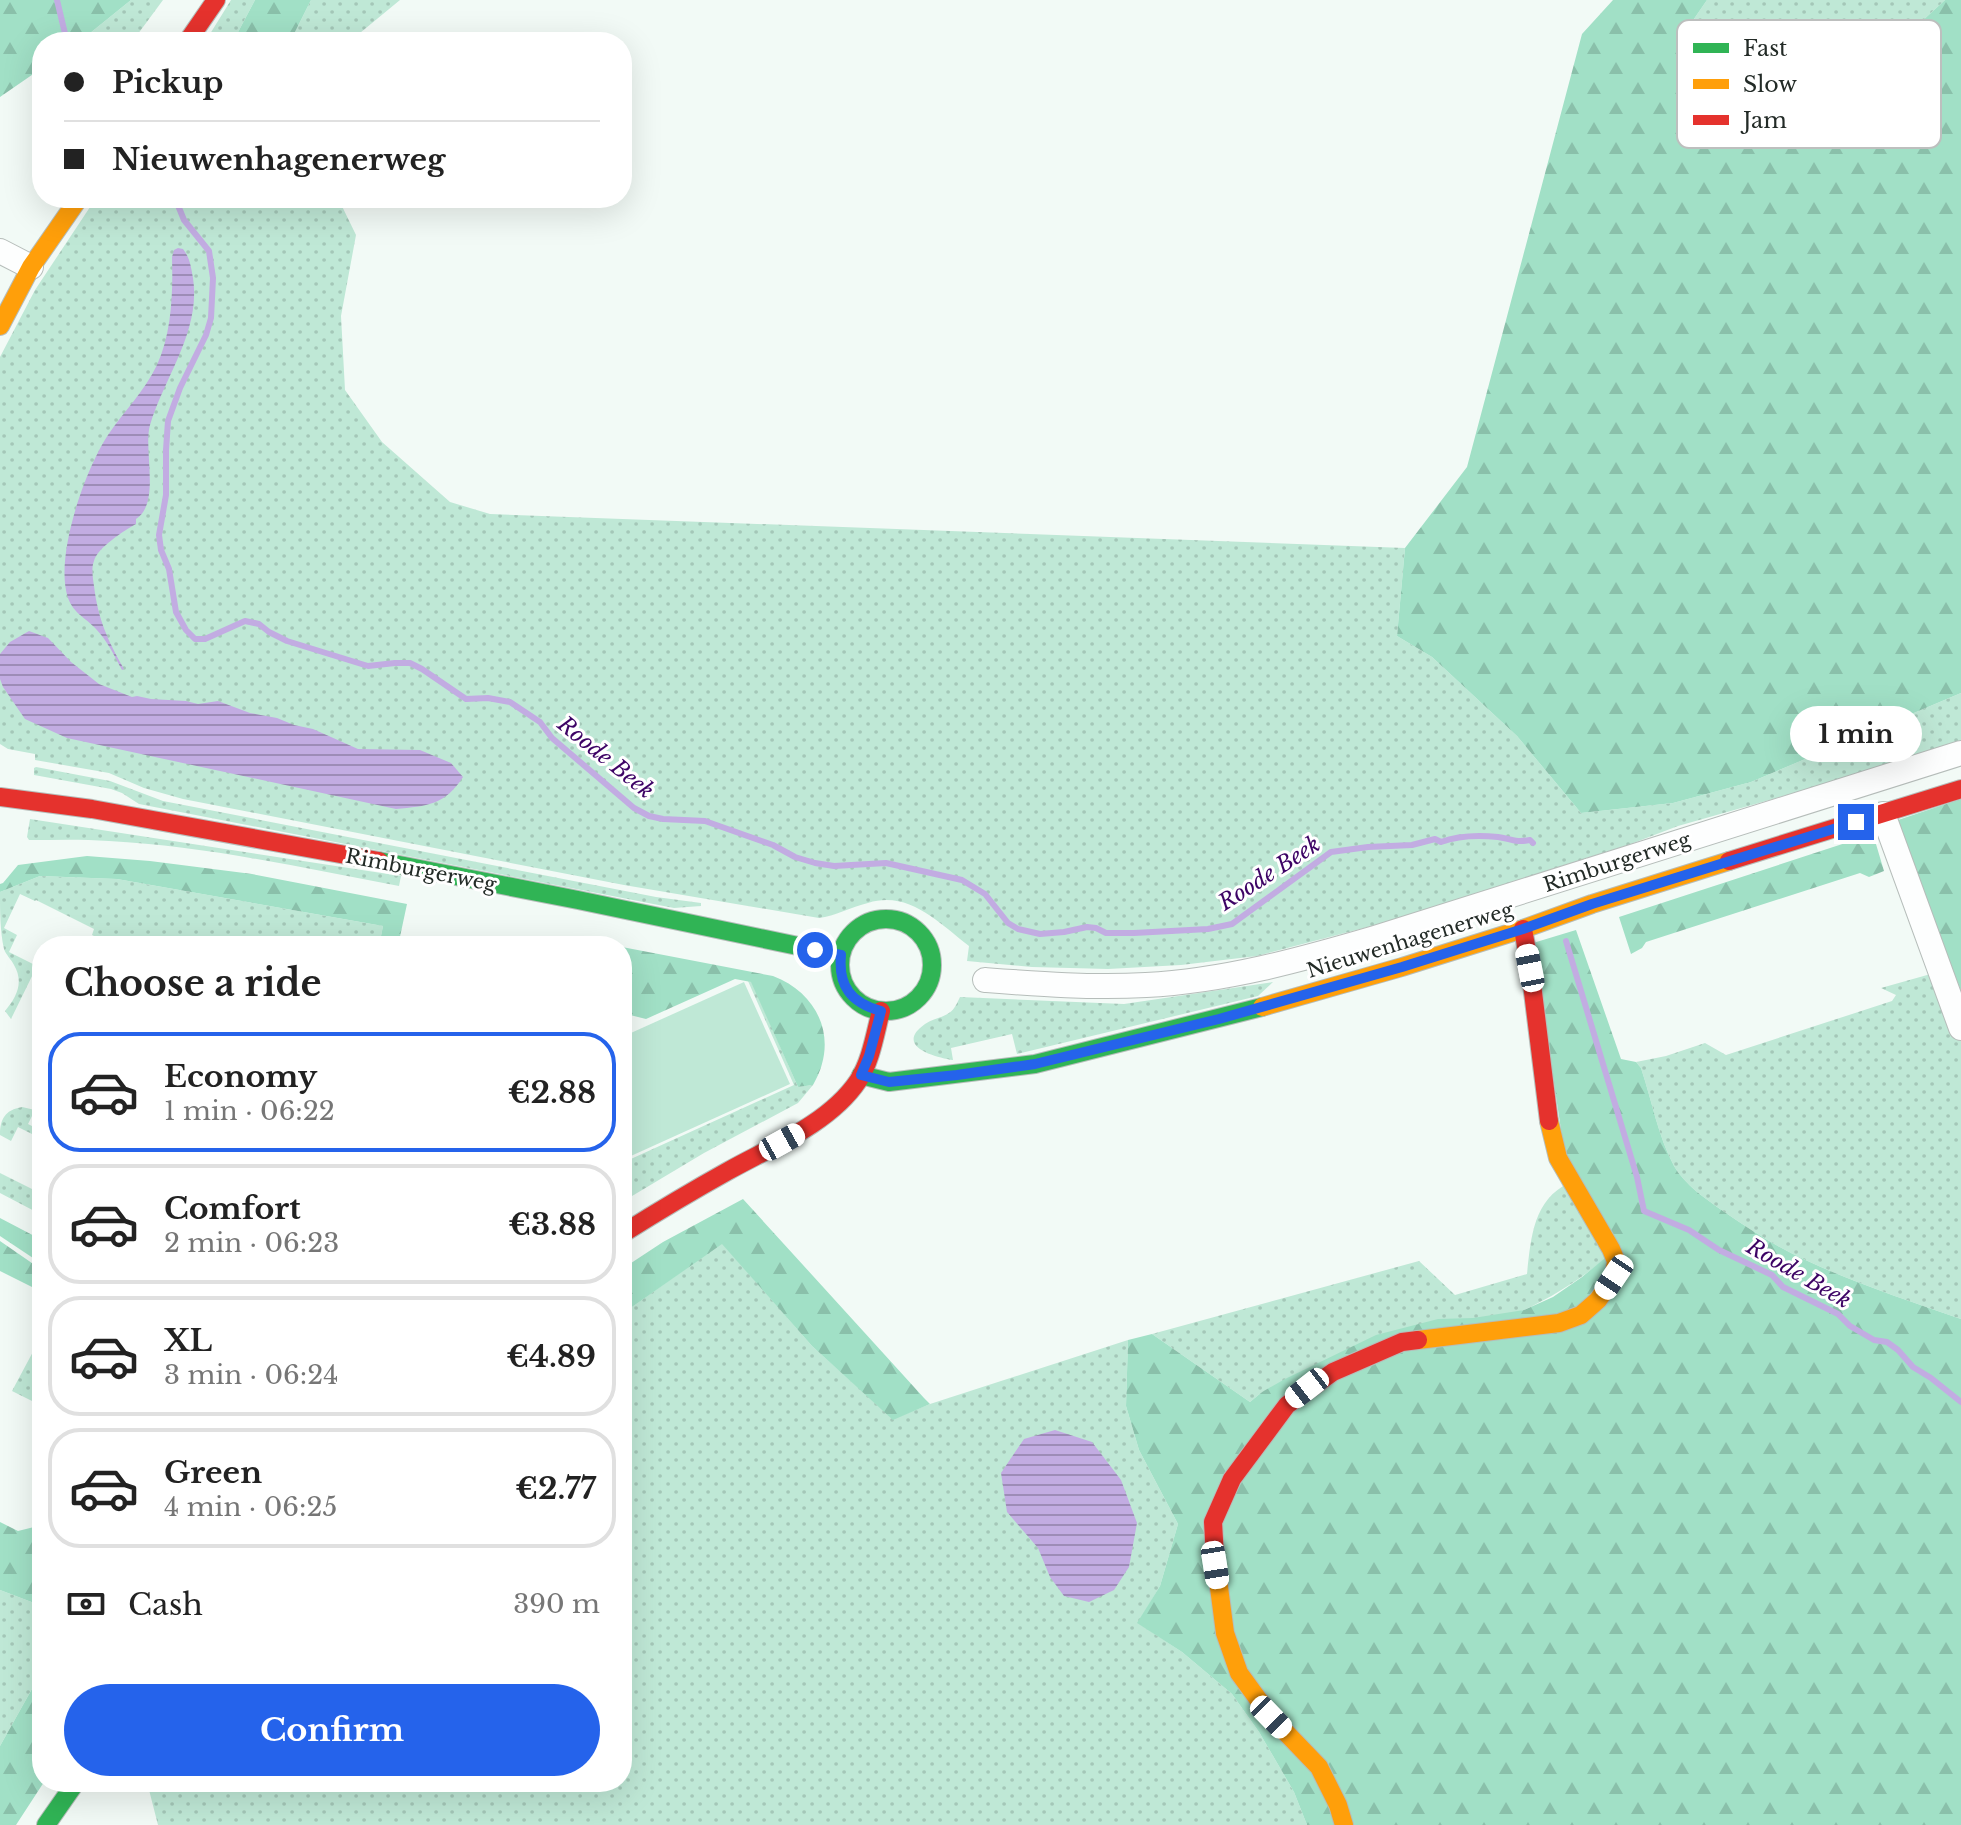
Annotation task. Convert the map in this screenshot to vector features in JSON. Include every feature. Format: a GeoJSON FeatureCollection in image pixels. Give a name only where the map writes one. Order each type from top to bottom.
{"type":"FeatureCollection","features":[{"type":"Feature","properties":{"kind":"street"},"geometry":{"type":"LineString","coordinates":[[194,32],[216,0]]}},
{"type":"Feature","properties":{"kind":"street"},"geometry":{"type":"LineString","coordinates":[[0,326],[31,267],[72,208]]}},
{"type":"Feature","properties":{"kind":"street"},"geometry":{"type":"LineString","coordinates":[[0,251],[31,267]]}},
{"type":"Feature","properties":{"kind":"street","name":"Rimburgerweg"},"geometry":{"type":"LineString","coordinates":[[985,980],[1060,986],[1148,985],[1222,976],[1295,962],[1961,753]]}},
{"type":"Feature","properties":{"kind":"street","name":"Nieuwenhagenerweg"},"geometry":{"type":"LineString","coordinates":[[861,1075],[889,1082],[1035,1064],[1219,1019],[1402,967],[1961,789]]}},
{"type":"Feature","properties":{"kind":"street","name":"Rimburgerweg"},"geometry":{"type":"LineString","coordinates":[[0,797],[92,809],[355,857],[841,955]]}},
{"type":"Feature","properties":{"kind":"street"},"geometry":{"type":"LineString","coordinates":[[1883,814],[1961,1028]]}},
{"type":"Feature","properties":{"kind":"street"},"geometry":{"type":"LineString","coordinates":[[889,918],[910,925],[926,940],[932,972],[929,983],[914,1002],[892,1011],[881,1011],[857,1001],[848,991],[842,980],[841,955],[844,944],[858,928],[868,922],[889,918]]}},
{"type":"Feature","properties":{"kind":"street"},"geometry":{"type":"LineString","coordinates":[[1344,1825],[1338,1805],[1319,1767],[1271,1717],[1239,1673],[1225,1633],[1215,1565],[1213,1522],[1232,1479],[1287,1405],[1333,1372],[1402,1342],[1559,1323],[1581,1315],[1598,1300],[1614,1277],[1616,1261],[1611,1249],[1558,1158],[1546,1111],[1523,929]]}},
{"type":"Feature","properties":{"kind":"street"},"geometry":{"type":"LineString","coordinates":[[632,1228],[826,1116],[861,1075],[881,1011]]}},
{"type":"Feature","properties":{"kind":"street"},"geometry":{"type":"LineString","coordinates":[[46,1825],[69,1792]]}},
{"type":"Feature","properties":{"kind":"green space"},"geometry":{"type":"Polygon","coordinates":[[[0,0],[131,0],[91,32],[32,32],[32,75],[0,97],[0,0]]]}},
{"type":"Feature","properties":{"kind":"green space"},"geometry":{"type":"Polygon","coordinates":[[[131,0],[163,0],[139,32],[91,32],[131,0]]]}},
{"type":"Feature","properties":{"kind":"green space"},"geometry":{"type":"Polygon","coordinates":[[[231,0],[255,0],[238,32],[211,32],[231,0]]]}},
{"type":"Feature","properties":{"kind":"green space"},"geometry":{"type":"Polygon","coordinates":[[[255,0],[311,0],[295,32],[238,32],[255,0]]]}},
{"type":"Feature","properties":{"kind":"green space"},"geometry":{"type":"Polygon","coordinates":[[[311,0],[400,0],[361,32],[295,32],[311,0]]]}},
{"type":"Feature","properties":{"kind":"green space"},"geometry":{"type":"Polygon","coordinates":[[[1613,0],[1707,0],[1693,20],[1677,20],[1677,148],[1941,148],[1941,20],[1923,20],[1945,0],[1961,0],[1961,693],[1751,782],[1673,803],[1581,813],[1517,736],[1432,657],[1397,636],[1405,548],[1467,467],[1582,34],[1613,0]]]}},
{"type":"Feature","properties":{"kind":"green space"},"geometry":{"type":"Polygon","coordinates":[[[1707,0],[1945,0],[1923,20],[1693,20],[1707,0]]]}},
{"type":"Feature","properties":{"kind":"green space"},"geometry":{"type":"Polygon","coordinates":[[[89,208],[343,208],[356,235],[341,316],[345,390],[382,442],[450,502],[490,514],[1405,548],[1397,636],[1432,657],[1517,736],[1581,813],[1673,803],[1751,782],[1961,693],[1961,741],[1678,826],[1628,845],[1383,923],[1257,956],[1108,969],[967,961],[969,946],[923,911],[897,901],[868,903],[819,918],[624,885],[183,799],[144,788],[109,773],[35,760],[35,754],[8,749],[0,744],[0,357],[35,290],[89,208]]]}},
{"type":"Feature","properties":{"kind":"green space"},"geometry":{"type":"Polygon","coordinates":[[[36,767],[110,781],[163,801],[656,897],[701,903],[701,906],[674,908],[139,804],[111,789],[34,775],[36,767]]]}},
{"type":"Feature","properties":{"kind":"green space"},"geometry":{"type":"Polygon","coordinates":[[[1961,799],[1961,991],[1895,821],[1961,799]]]}},
{"type":"Feature","properties":{"kind":"green space"},"geometry":{"type":"Polygon","coordinates":[[[30,819],[401,876],[399,886],[182,848],[99,840],[29,840],[30,819]]]}},
{"type":"Feature","properties":{"kind":"green space"},"geometry":{"type":"Polygon","coordinates":[[[1873,834],[1884,871],[1869,877],[1860,873],[1646,942],[1631,954],[1619,917],[1873,834]]]}},
{"type":"Feature","properties":{"kind":"green space"},"geometry":{"type":"Polygon","coordinates":[[[87,856],[150,861],[252,874],[407,904],[400,936],[381,936],[383,926],[117,879],[40,876],[0,892],[0,884],[18,865],[87,856]]]}},
{"type":"Feature","properties":{"kind":"green space"},"geometry":{"type":"Polygon","coordinates":[[[40,876],[117,879],[383,926],[381,936],[94,936],[94,929],[20,894],[4,928],[17,935],[9,952],[32,964],[32,976],[11,1019],[5,1011],[16,995],[19,983],[17,971],[4,949],[0,892],[40,876]]]}},
{"type":"Feature","properties":{"kind":"green space"},"geometry":{"type":"Polygon","coordinates":[[[1576,930],[1621,1059],[1636,1062],[1641,1068],[1668,1155],[1690,1185],[1740,1222],[1811,1263],[1961,1319],[1961,1825],[1307,1825],[1294,1792],[1259,1732],[1232,1694],[1182,1652],[1137,1623],[1160,1586],[1178,1524],[1139,1450],[1126,1406],[1128,1340],[1152,1334],[1250,1402],[1285,1379],[1376,1335],[1438,1319],[1473,1318],[1524,1310],[1553,1297],[1610,1254],[1569,1183],[1533,943],[1576,930]]]}},
{"type":"Feature","properties":{"kind":"green space"},"geometry":{"type":"Polygon","coordinates":[[[632,949],[773,976],[803,994],[813,1007],[824,1036],[821,1068],[813,1085],[798,1087],[751,982],[735,979],[646,1019],[632,1016],[632,949]]]}},
{"type":"Feature","properties":{"kind":"green space"},"geometry":{"type":"Polygon","coordinates":[[[1952,968],[1961,991],[1961,1319],[1811,1263],[1731,1217],[1703,1196],[1684,1179],[1668,1155],[1641,1068],[1636,1062],[1705,1043],[1726,1055],[1892,1001],[1896,995],[1881,988],[1952,968]]]}},
{"type":"Feature","properties":{"kind":"green space"},"geometry":{"type":"Polygon","coordinates":[[[748,981],[752,982],[798,1087],[813,1085],[798,1103],[632,1196],[632,1158],[794,1085],[748,981]]]}},
{"type":"Feature","properties":{"kind":"green space"},"geometry":{"type":"Polygon","coordinates":[[[744,982],[790,1084],[632,1155],[632,1032],[744,982]]]}},
{"type":"Feature","properties":{"kind":"green space"},"geometry":{"type":"Polygon","coordinates":[[[1273,982],[1258,996],[1017,1054],[1012,1034],[951,1048],[953,1060],[920,1049],[914,1038],[925,1024],[951,1011],[960,997],[1124,1004],[1273,982]]]}},
{"type":"Feature","properties":{"kind":"green space"},"geometry":{"type":"Polygon","coordinates":[[[22,1107],[32,1109],[28,1124],[32,1126],[32,1134],[18,1127],[11,1141],[0,1135],[1,1124],[11,1110],[22,1107]]]}},
{"type":"Feature","properties":{"kind":"green space"},"geometry":{"type":"Polygon","coordinates":[[[0,1173],[32,1189],[32,1210],[0,1193],[0,1173]]]}},
{"type":"Feature","properties":{"kind":"green space"},"geometry":{"type":"Polygon","coordinates":[[[1569,1183],[1611,1254],[1569,1285],[1524,1310],[1262,1392],[1250,1402],[1152,1334],[1419,1261],[1455,1295],[1527,1274],[1533,1234],[1541,1210],[1557,1190],[1569,1183]]]}},
{"type":"Feature","properties":{"kind":"green space"},"geometry":{"type":"Polygon","coordinates":[[[743,1199],[930,1404],[893,1420],[812,1346],[722,1244],[632,1307],[632,1262],[743,1199]]]}},
{"type":"Feature","properties":{"kind":"green space"},"geometry":{"type":"Polygon","coordinates":[[[0,1218],[32,1235],[32,1257],[0,1236],[0,1218]]]}},
{"type":"Feature","properties":{"kind":"green space"},"geometry":{"type":"Polygon","coordinates":[[[0,1241],[32,1263],[32,1287],[0,1271],[0,1241]]]}},
{"type":"Feature","properties":{"kind":"green space"},"geometry":{"type":"Polygon","coordinates":[[[722,1243],[812,1346],[893,1419],[930,1404],[1128,1340],[1126,1406],[1139,1450],[1178,1524],[1160,1586],[1138,1623],[1182,1652],[1232,1694],[1259,1732],[1294,1792],[1307,1825],[158,1825],[150,1792],[632,1792],[632,1307],[722,1243]]]}},
{"type":"Feature","properties":{"kind":"green space"},"geometry":{"type":"Polygon","coordinates":[[[32,1354],[32,1401],[12,1391],[32,1354]]]}},
{"type":"Feature","properties":{"kind":"green space"},"geometry":{"type":"Polygon","coordinates":[[[0,1522],[18,1531],[32,1528],[32,1602],[0,1590],[0,1522]]]}},
{"type":"Feature","properties":{"kind":"green space"},"geometry":{"type":"Polygon","coordinates":[[[0,1590],[32,1602],[32,1689],[0,1746],[0,1590]]]}},
{"type":"Feature","properties":{"kind":"green space"},"geometry":{"type":"Polygon","coordinates":[[[32,1689],[32,1792],[37,1792],[16,1825],[0,1825],[0,1746],[32,1689]]]}},
{"type":"Feature","properties":{"kind":"shaded area"},"geometry":{"type":"Polygon","coordinates":[[[178,248],[183,249],[190,263],[194,298],[192,316],[150,425],[148,501],[136,524],[106,545],[96,556],[93,567],[101,619],[122,670],[100,633],[70,603],[65,581],[65,560],[74,514],[90,469],[108,435],[152,375],[162,352],[170,312],[172,257],[178,248]]]}},
{"type":"Feature","properties":{"kind":"shaded area"},"geometry":{"type":"Polygon","coordinates":[[[29,631],[48,638],[71,662],[99,684],[132,697],[198,704],[218,701],[250,713],[313,729],[358,749],[420,750],[451,763],[463,777],[442,799],[417,807],[396,809],[67,738],[25,719],[0,679],[0,654],[10,642],[29,631]]]}},
{"type":"Feature","properties":{"kind":"shaded area"},"geometry":{"type":"Polygon","coordinates":[[[1055,1430],[1092,1442],[1121,1480],[1137,1523],[1129,1567],[1114,1590],[1089,1602],[1064,1596],[1050,1577],[1038,1548],[1007,1512],[1001,1473],[1024,1439],[1055,1430]]]}},
{"type":"Feature","properties":{"kind":"waterway","name":"Roode Beek"},"geometry":{"type":"LineString","coordinates":[[57,0],[65,32]]}},
{"type":"Feature","properties":{"kind":"waterway","name":"Roode Beek"},"geometry":{"type":"LineString","coordinates":[[179,208],[184,220],[209,251],[213,278],[211,318],[168,421],[166,495],[159,535],[169,569],[176,612],[195,639],[205,639],[245,621],[259,624],[287,641],[368,666],[410,663],[466,699],[488,698],[510,702],[540,722],[552,738],[634,808],[649,816],[705,821],[815,863],[834,866],[886,863],[962,880],[985,894],[1008,923],[1018,929],[1040,934],[1087,927],[1106,933],[1134,933],[1208,929],[1232,924],[1331,852],[1412,845],[1435,839],[1441,842],[1469,836],[1530,840],[1533,843]]}},
{"type":"Feature","properties":{"kind":"waterway","name":"Roode Beek"},"geometry":{"type":"LineString","coordinates":[[1566,941],[1637,1177],[1644,1211],[1689,1230],[1719,1250],[1772,1275],[1783,1287],[1838,1314],[1850,1326],[1874,1340],[1887,1342],[1913,1367],[1961,1402]]}},
{"type":"Feature","properties":{"kind":"traffic: fast"},"geometry":{"type":"LineString","coordinates":[[379,861],[841,955]]}},
{"type":"Feature","properties":{"kind":"traffic: fast"},"geometry":{"type":"LineString","coordinates":[[886,919],[904,922],[919,932],[929,947],[932,965],[929,983],[919,998],[904,1008],[886,1011],[868,1008],[853,998],[843,983],[840,965],[843,947],[853,932],[868,922],[886,919]]}},
{"type":"Feature","properties":{"kind":"traffic: fast"},"geometry":{"type":"LineString","coordinates":[[861,1075],[889,1082],[1035,1064],[1262,1007]]}},
{"type":"Feature","properties":{"kind":"traffic: fast"},"geometry":{"type":"LineString","coordinates":[[46,1825],[69,1792]]}},
{"type":"Feature","properties":{"kind":"traffic: slow"},"geometry":{"type":"LineString","coordinates":[[0,326],[31,267],[72,208]]}},
{"type":"Feature","properties":{"kind":"traffic: slow"},"geometry":{"type":"LineString","coordinates":[[1262,1007],[1402,967],[1729,861]]}},
{"type":"Feature","properties":{"kind":"traffic: slow"},"geometry":{"type":"LineString","coordinates":[[1418,1340],[1559,1323],[1581,1315],[1598,1300],[1614,1277],[1616,1261],[1558,1158],[1549,1121]]}},
{"type":"Feature","properties":{"kind":"traffic: slow"},"geometry":{"type":"LineString","coordinates":[[1215,1557],[1225,1633],[1239,1673],[1271,1717],[1319,1767],[1338,1805],[1344,1825]]}},
{"type":"Feature","properties":{"kind":"traffic: jam"},"geometry":{"type":"LineString","coordinates":[[194,32],[216,0]]}},
{"type":"Feature","properties":{"kind":"traffic: jam"},"geometry":{"type":"LineString","coordinates":[[1729,861],[1961,789]]}},
{"type":"Feature","properties":{"kind":"traffic: jam"},"geometry":{"type":"LineString","coordinates":[[0,797],[92,809],[379,861]]}},
{"type":"Feature","properties":{"kind":"traffic: jam"},"geometry":{"type":"LineString","coordinates":[[1523,929],[1549,1121]]}},
{"type":"Feature","properties":{"kind":"traffic: jam"},"geometry":{"type":"LineString","coordinates":[[632,1228],[799,1133],[832,1109],[858,1081],[872,1047],[881,1011]]}},
{"type":"Feature","properties":{"kind":"traffic: jam"},"geometry":{"type":"LineString","coordinates":[[1215,1557],[1213,1522],[1232,1479],[1287,1405],[1333,1372],[1402,1342],[1418,1340]]}},
{"type":"Feature","properties":{"kind":"route"},"geometry":{"type":"LineString","coordinates":[[815,950],[841,955],[842,980],[848,991],[857,1001],[881,1011],[861,1075],[889,1082],[957,1075],[1035,1064],[1219,1019],[1402,967],[1856,822]]}}]}
